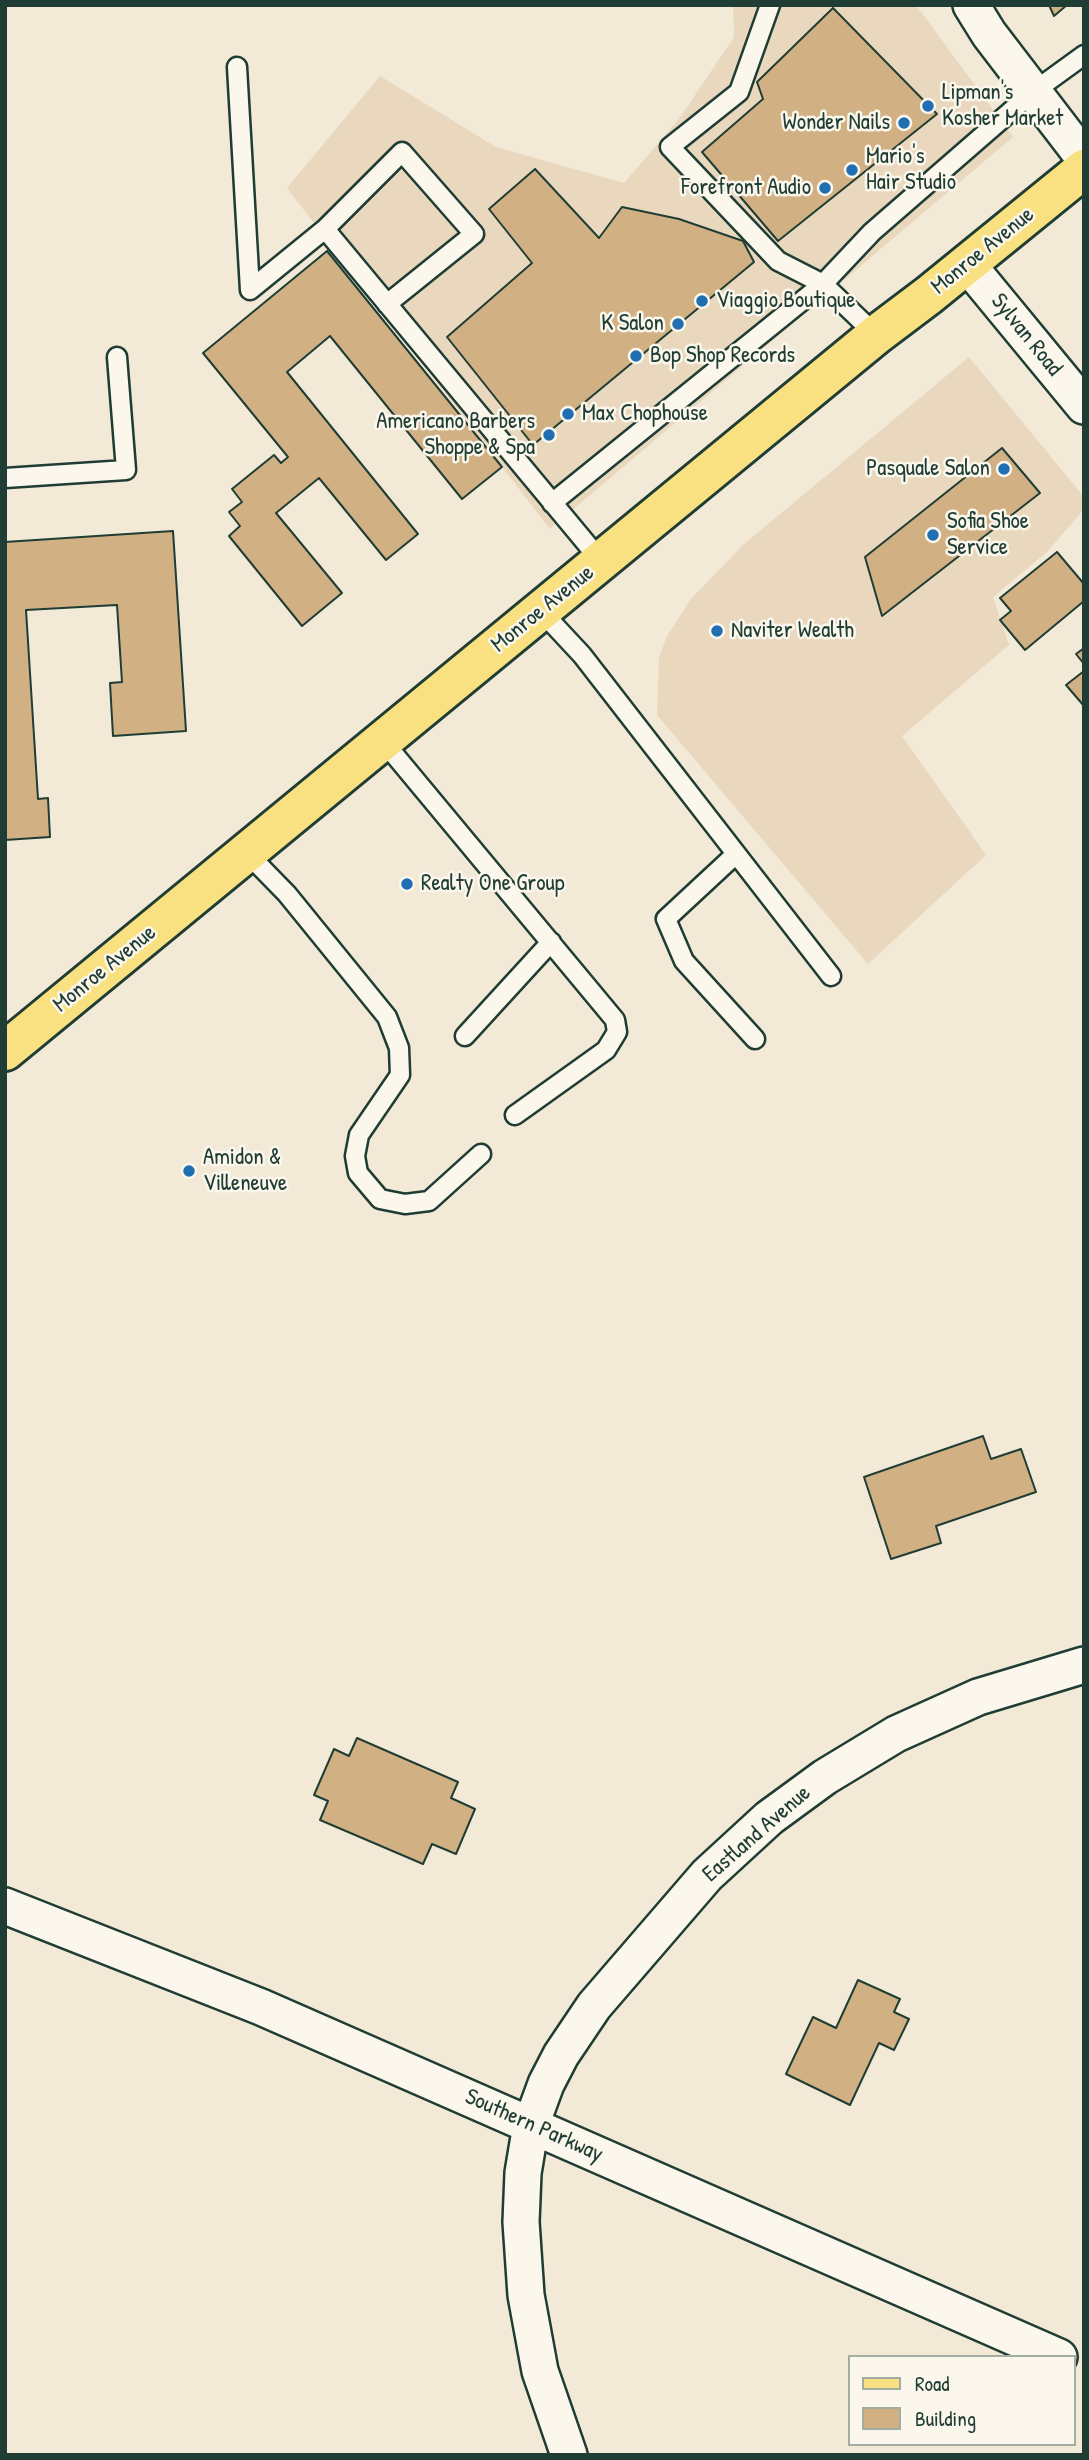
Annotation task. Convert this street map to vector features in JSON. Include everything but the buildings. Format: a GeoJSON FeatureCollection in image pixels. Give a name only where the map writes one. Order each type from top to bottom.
{"type":"FeatureCollection","features":[{"type":"Feature","properties":{"kind":"main road","name":"Monroe Avenue"},"geometry":{"type":"LineString","coordinates":[[5,1051],[876,335],[1084,169]]}},
{"type":"Feature","properties":{"kind":"street"},"geometry":{"type":"LineString","coordinates":[[971,5],[989,34],[1084,158]]}},
{"type":"Feature","properties":{"kind":"street","name":"Sylvan Road"},"geometry":{"type":"LineString","coordinates":[[967,264],[1084,406]]}},
{"type":"Feature","properties":{"kind":"street","name":"Eastland Avenue"},"geometry":{"type":"LineString","coordinates":[[569,2455],[540,2371],[526,2295],[521,2221],[523,2173],[531,2125],[546,2084],[561,2055],[594,2006],[707,1875],[769,1818],[825,1777],[896,1734],[978,1697],[1084,1665]]}},
{"type":"Feature","properties":{"kind":"street","name":"Southern Parkway"},"geometry":{"type":"LineString","coordinates":[[5,1906],[261,2007],[1054,2355]]}},
{"type":"Feature","properties":{"kind":"lane"},"geometry":{"type":"LineString","coordinates":[[770,5],[739,92],[670,146],[778,261],[823,284],[876,335]]}},
{"type":"Feature","properties":{"kind":"lane"},"geometry":{"type":"LineString","coordinates":[[552,503],[823,284],[872,232],[1033,92],[1084,55]]}},
{"type":"Feature","properties":{"kind":"lane"},"geometry":{"type":"LineString","coordinates":[[237,67],[250,290],[325,229],[402,152],[474,234],[387,304]]}},
{"type":"Feature","properties":{"kind":"lane"},"geometry":{"type":"LineString","coordinates":[[325,229],[601,561]]}},
{"type":"Feature","properties":{"kind":"lane"},"geometry":{"type":"LineString","coordinates":[[5,478],[126,470],[117,357]]}},
{"type":"Feature","properties":{"kind":"lane"},"geometry":{"type":"LineString","coordinates":[[541,611],[582,655],[831,976]]}},
{"type":"Feature","properties":{"kind":"lane"},"geometry":{"type":"LineString","coordinates":[[383,741],[615,1020],[617,1032],[606,1050],[516,1115]]}},
{"type":"Feature","properties":{"kind":"lane"},"geometry":{"type":"LineString","coordinates":[[247,853],[287,894],[387,1017],[399,1048],[400,1075],[359,1135],[355,1156],[358,1173],[380,1199],[405,1204],[429,1201],[481,1154]]}},
{"type":"Feature","properties":{"kind":"lane"},"geometry":{"type":"LineString","coordinates":[[736,854],[666,919],[684,961],[755,1039]]}},
{"type":"Feature","properties":{"kind":"lane"},"geometry":{"type":"LineString","coordinates":[[465,1036],[551,942]]}},
{"type":"Feature","properties":{"kind":"shaded area"},"geometry":{"type":"Polygon","coordinates":[[[733,5],[916,5],[1013,137],[550,529],[287,188],[380,76],[496,147],[624,183],[679,119],[734,37],[733,5]]]}},
{"type":"Feature","properties":{"kind":"shaded area"},"geometry":{"type":"Polygon","coordinates":[[[969,357],[1084,497],[1084,509],[1047,552],[993,597],[1009,645],[902,736],[986,855],[868,964],[657,715],[659,658],[666,638],[690,600],[743,545],[969,357]]]}},
{"type":"Feature","properties":{"kind":"place","name":"Lipman's Kosher Market"},"geometry":{"type":"Point","coordinates":[928,106]}},
{"type":"Feature","properties":{"kind":"place","name":"Wonder Nails"},"geometry":{"type":"Point","coordinates":[904,123]}},
{"type":"Feature","properties":{"kind":"place","name":"Mario's Hair Studio"},"geometry":{"type":"Point","coordinates":[852,170]}},
{"type":"Feature","properties":{"kind":"place","name":"Forefront Audio"},"geometry":{"type":"Point","coordinates":[825,188]}},
{"type":"Feature","properties":{"kind":"place","name":"Viaggio Boutique"},"geometry":{"type":"Point","coordinates":[702,301]}},
{"type":"Feature","properties":{"kind":"place","name":"K Salon"},"geometry":{"type":"Point","coordinates":[678,324]}},
{"type":"Feature","properties":{"kind":"place","name":"Bop Shop Records"},"geometry":{"type":"Point","coordinates":[636,356]}},
{"type":"Feature","properties":{"kind":"place","name":"Max Chophouse"},"geometry":{"type":"Point","coordinates":[568,414]}},
{"type":"Feature","properties":{"kind":"place","name":"Americano Barbers Shoppe & Spa"},"geometry":{"type":"Point","coordinates":[549,435]}},
{"type":"Feature","properties":{"kind":"place","name":"Pasquale Salon"},"geometry":{"type":"Point","coordinates":[1004,469]}},
{"type":"Feature","properties":{"kind":"place","name":"Sofia Shoe Service"},"geometry":{"type":"Point","coordinates":[933,535]}},
{"type":"Feature","properties":{"kind":"place","name":"Naviter Wealth"},"geometry":{"type":"Point","coordinates":[717,631]}},
{"type":"Feature","properties":{"kind":"place","name":"Realty One Group"},"geometry":{"type":"Point","coordinates":[407,884]}},
{"type":"Feature","properties":{"kind":"place","name":"Amidon & Villeneuve"},"geometry":{"type":"Point","coordinates":[189,1171]}}]}
